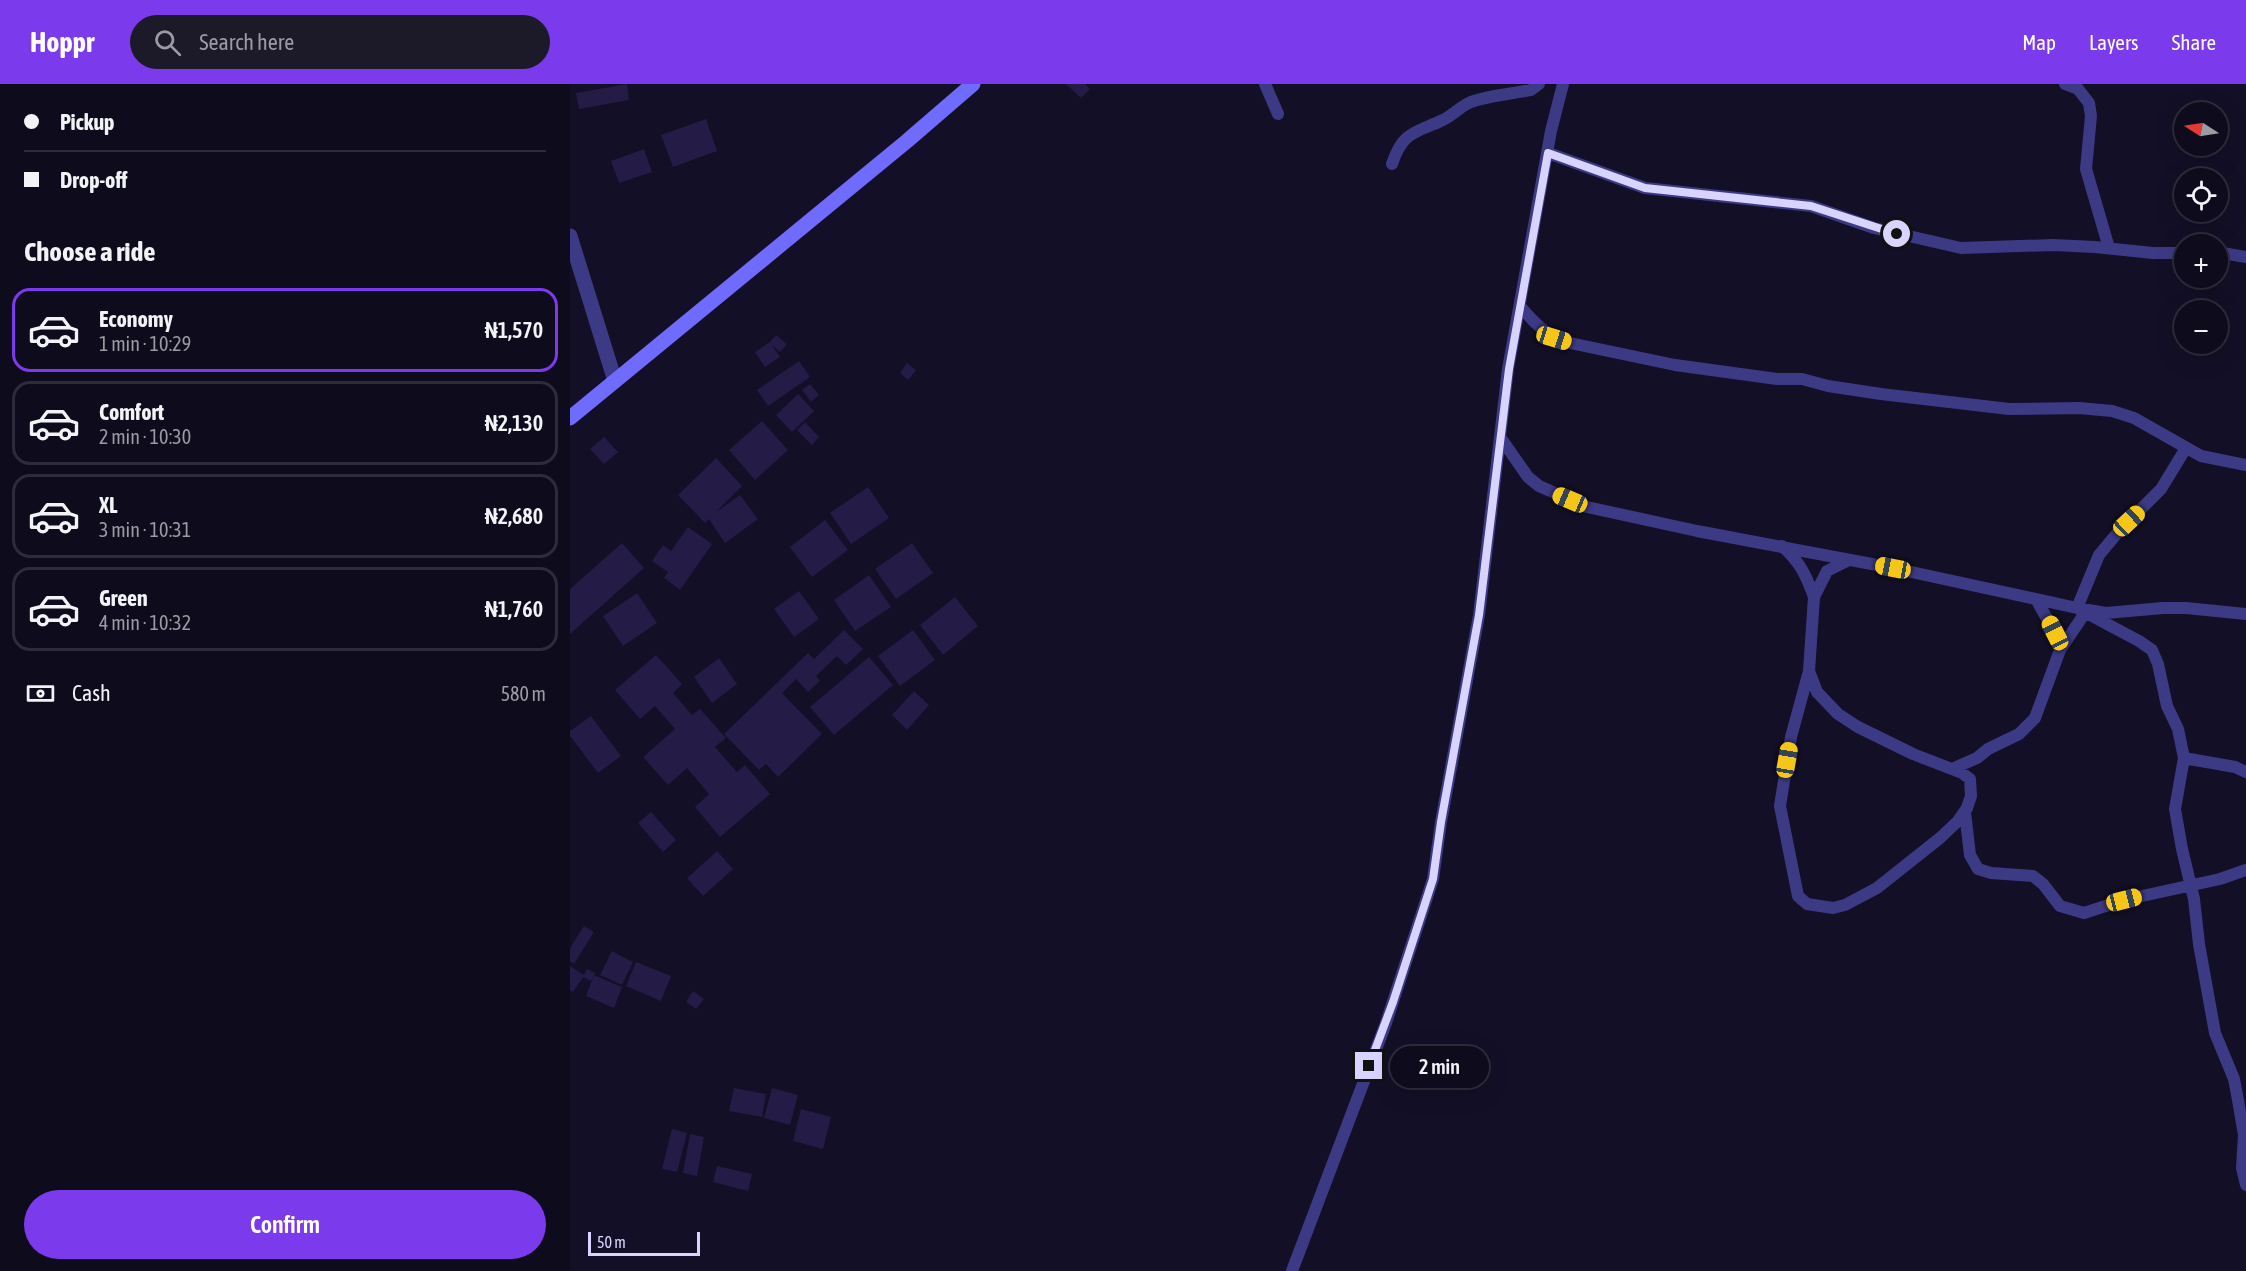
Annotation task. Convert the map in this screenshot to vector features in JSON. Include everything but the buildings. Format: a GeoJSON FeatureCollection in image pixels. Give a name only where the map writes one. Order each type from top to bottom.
{"type":"FeatureCollection","features":[{"type":"Feature","properties":{"kind":"main road"},"geometry":{"type":"LineString","coordinates":[[570,418],[973,84]]}},
{"type":"Feature","properties":{"kind":"street"},"geometry":{"type":"LineString","coordinates":[[1265,84],[1278,114]]}},
{"type":"Feature","properties":{"kind":"street"},"geometry":{"type":"LineString","coordinates":[[1392,164],[1398,147],[1404,139],[1446,118],[1470,102],[1531,90],[1539,84]]}},
{"type":"Feature","properties":{"kind":"street"},"geometry":{"type":"LineString","coordinates":[[1292,1271],[1386,1023],[1433,879],[1441,822],[1479,615],[1488,522],[1509,369],[1548,153],[1563,84]]}},
{"type":"Feature","properties":{"kind":"street"},"geometry":{"type":"LineString","coordinates":[[2065,84],[2078,89],[2089,103],[2091,116],[2086,169],[2109,248]]}},
{"type":"Feature","properties":{"kind":"street"},"geometry":{"type":"LineString","coordinates":[[1548,153],[1645,188],[1811,206],[1874,228],[1942,245],[1961,248],[2053,245],[2174,253]]}},
{"type":"Feature","properties":{"kind":"street"},"geometry":{"type":"LineString","coordinates":[[570,236],[615,381]]}},
{"type":"Feature","properties":{"kind":"street"},"geometry":{"type":"LineString","coordinates":[[2228,254],[2246,257]]}},
{"type":"Feature","properties":{"kind":"street"},"geometry":{"type":"LineString","coordinates":[[1520,306],[1535,324],[1554,338],[1675,366],[1777,379],[1802,379],[1828,386],[2009,410],[2079,408],[2112,411],[2134,418],[2201,456],[2246,465]]}},
{"type":"Feature","properties":{"kind":"street"},"geometry":{"type":"LineString","coordinates":[[1500,437],[1528,477],[1539,486],[1587,507],[2036,599],[2081,611],[2106,613],[2186,608],[2246,614]]}},
{"type":"Feature","properties":{"kind":"street"},"geometry":{"type":"LineString","coordinates":[[1952,769],[1977,758],[1988,749],[2019,734],[2035,718],[2060,650],[2081,611],[2094,563],[2118,531],[2161,489],[2187,448]]}},
{"type":"Feature","properties":{"kind":"street"},"geometry":{"type":"LineString","coordinates":[[2178,464],[2201,456]]}},
{"type":"Feature","properties":{"kind":"street"},"geometry":{"type":"LineString","coordinates":[[1782,546],[1800,565],[1814,597]]}},
{"type":"Feature","properties":{"kind":"street"},"geometry":{"type":"LineString","coordinates":[[1849,560],[1827,571],[1814,597],[1809,671],[1791,737],[1780,806],[1798,896],[1807,904],[1833,908],[1845,905],[1877,888],[1958,822],[1971,796],[1970,779],[1977,758]]}},
{"type":"Feature","properties":{"kind":"street"},"geometry":{"type":"LineString","coordinates":[[2036,599],[2055,633],[2060,650]]}},
{"type":"Feature","properties":{"kind":"street"},"geometry":{"type":"LineString","coordinates":[[2081,611],[2139,641],[2152,651],[2158,664],[2167,706],[2178,729],[2184,758],[2175,809],[2191,884],[2215,1033],[2234,1079],[2238,1100],[2244,1147],[2242,1168],[2246,1185]]}},
{"type":"Feature","properties":{"kind":"street"},"geometry":{"type":"LineString","coordinates":[[1809,671],[1817,692],[1838,714],[1885,741],[1970,779]]}},
{"type":"Feature","properties":{"kind":"street"},"geometry":{"type":"LineString","coordinates":[[2184,758],[2246,772]]}},
{"type":"Feature","properties":{"kind":"street"},"geometry":{"type":"LineString","coordinates":[[1965,812],[1970,855],[1978,869],[1991,873],[2033,876],[2043,884],[2060,906],[2073,911],[2091,911],[2124,900],[2220,879],[2246,870]]}},
{"type":"Feature","properties":{"kind":"route"},"geometry":{"type":"LineString","coordinates":[[1369,1066],[1423,915],[1433,879],[1441,822],[1479,615],[1488,522],[1509,369],[1548,153],[1645,188],[1811,206],[1897,234]]}}]}
